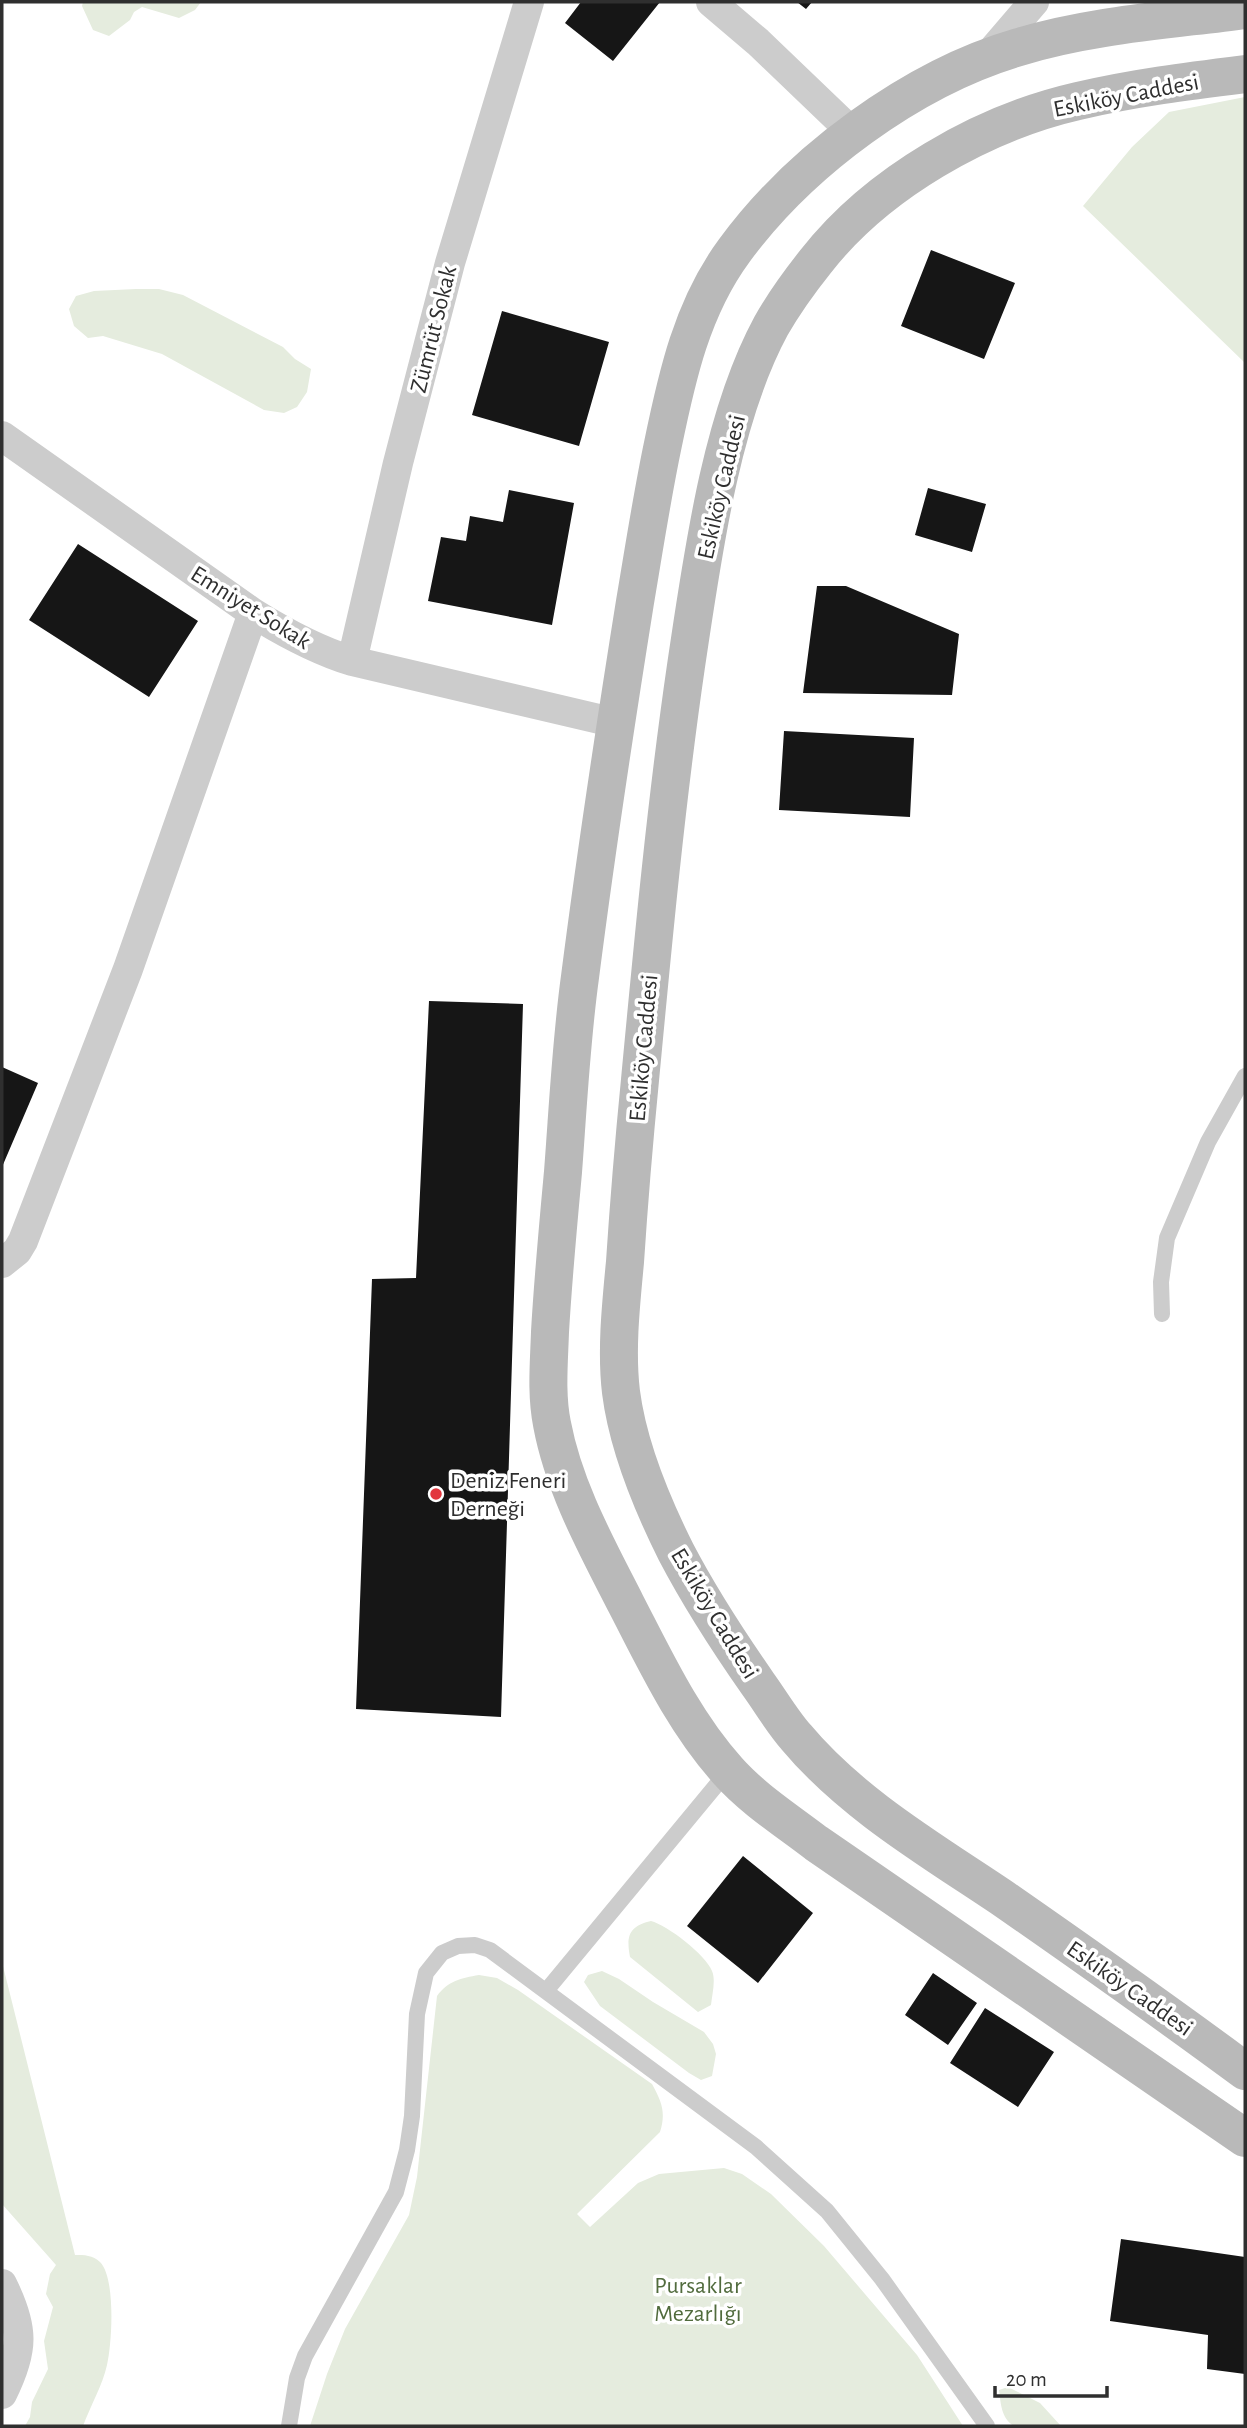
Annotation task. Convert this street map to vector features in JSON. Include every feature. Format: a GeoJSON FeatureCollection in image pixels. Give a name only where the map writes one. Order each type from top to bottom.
{"type":"FeatureCollection","features":[{"type":"Feature","properties":{"kind":"street","name":"Zümrüt Sokak"},"geometry":{"type":"LineString","coordinates":[[352,661],[398,463],[450,263],[529,2]]}},
{"type":"Feature","properties":{"kind":"street"},"geometry":{"type":"LineString","coordinates":[[710,2],[758,42],[854,134]]}},
{"type":"Feature","properties":{"kind":"street"},"geometry":{"type":"LineString","coordinates":[[986,58],[1034,2]]}},
{"type":"Feature","properties":{"kind":"street"},"geometry":{"type":"LineString","coordinates":[[1245,10],[1064,36],[1021,46],[986,58],[904,97],[854,134],[782,195],[730,256],[695,320],[674,393],[653,491],[579,983],[552,1290],[548,1367],[550,1418],[565,1472],[609,1570],[688,1719],[727,1770],[759,1801],[816,1843],[1245,2138]]}},
{"type":"Feature","properties":{"kind":"street","name":"Eskiköy Caddesi"},"geometry":{"type":"LineString","coordinates":[[1245,74],[1155,86],[1073,102],[1030,115],[932,162],[891,189],[850,223],[818,258],[771,327],[745,387],[725,452],[694,611],[671,772],[633,1156],[620,1343],[620,1388],[628,1430],[654,1506],[696,1589],[795,1737],[848,1788],[890,1820],[1149,2000],[1245,2071]]}},
{"type":"Feature","properties":{"kind":"street","name":"Emniyet Sokak"},"geometry":{"type":"LineString","coordinates":[[2,436],[253,613],[323,652],[616,723]]}},
{"type":"Feature","properties":{"kind":"street"},"geometry":{"type":"LineString","coordinates":[[2,1263],[17,1251],[28,1228],[128,969],[253,613]]}},
{"type":"Feature","properties":{"kind":"street"},"geometry":{"type":"LineString","coordinates":[[2,2284],[13,2306],[20,2338],[16,2366],[2,2394]]}},
{"type":"Feature","properties":{"kind":"lane"},"geometry":{"type":"LineString","coordinates":[[1162,1314],[1161,1282],[1167,1238],[1208,1142],[1245,1076]]}},
{"type":"Feature","properties":{"kind":"lane"},"geometry":{"type":"LineString","coordinates":[[546,1992],[727,1770]]}},
{"type":"Feature","properties":{"kind":"lane"},"geometry":{"type":"LineString","coordinates":[[289,2426],[297,2378],[305,2356],[396,2192],[407,2150],[412,2116],[417,2014],[426,1973],[442,1953],[457,1946],[475,1945],[490,1950],[756,2147],[827,2211],[882,2279],[987,2426]]}},
{"type":"Feature","properties":{"kind":"green space"},"geometry":{"type":"Polygon","coordinates":[[[83,2],[201,2],[195,10],[179,18],[142,7],[109,36],[93,30],[82,6],[83,2]]]}},
{"type":"Feature","properties":{"kind":"green space"},"geometry":{"type":"Polygon","coordinates":[[[1245,97],[1245,363],[1083,206],[1132,147],[1169,112],[1245,97]]]}},
{"type":"Feature","properties":{"kind":"green space"},"geometry":{"type":"Polygon","coordinates":[[[159,289],[183,295],[283,347],[311,369],[307,392],[297,407],[284,413],[264,410],[162,354],[103,336],[88,338],[74,326],[69,309],[76,296],[94,291],[159,289]]]}},
{"type":"Feature","properties":{"kind":"green space"},"geometry":{"type":"Polygon","coordinates":[[[651,1921],[685,1942],[708,1964],[714,1979],[711,2005],[698,2012],[630,1957],[628,1943],[631,1933],[638,1926],[651,1921]]]}},
{"type":"Feature","properties":{"kind":"green space"},"geometry":{"type":"Polygon","coordinates":[[[2,1962],[75,2255],[88,2256],[100,2262],[109,2282],[109,2355],[103,2380],[83,2426],[25,2426],[30,2417],[32,2402],[48,2369],[44,2341],[53,2307],[46,2294],[50,2274],[56,2265],[2,2204],[2,1962]]]}},
{"type":"Feature","properties":{"kind":"green space"},"geometry":{"type":"Polygon","coordinates":[[[602,1971],[704,2032],[713,2044],[716,2054],[712,2076],[701,2080],[689,2073],[600,2006],[584,1982],[588,1975],[602,1971]]]}},
{"type":"Feature","properties":{"kind":"green space","name":"Pursaklar Mezarlığı"},"geometry":{"type":"Polygon","coordinates":[[[479,1975],[497,1978],[518,1990],[652,2084],[658,2096],[663,2113],[660,2132],[577,2214],[590,2227],[638,2183],[659,2174],[724,2168],[742,2174],[771,2194],[824,2246],[917,2355],[963,2426],[310,2426],[345,2329],[409,2215],[417,2177],[437,1996],[455,1981],[479,1975]]]}},
{"type":"Feature","properties":{"kind":"green space"},"geometry":{"type":"Polygon","coordinates":[[[1008,2387],[1040,2403],[1061,2426],[1014,2426],[1004,2415],[1000,2400],[999,2390],[1008,2387]]]}},
{"type":"Feature","properties":{"kind":"building"},"geometry":{"type":"Polygon","coordinates":[[[581,2],[660,2],[613,61],[565,23],[581,2]]]}},
{"type":"Feature","properties":{"kind":"building"},"geometry":{"type":"Polygon","coordinates":[[[797,2],[812,2],[806,9],[797,2]]]}},
{"type":"Feature","properties":{"kind":"building"},"geometry":{"type":"Polygon","coordinates":[[[931,250],[1015,283],[984,359],[901,326],[931,250]]]}},
{"type":"Feature","properties":{"kind":"building"},"geometry":{"type":"Polygon","coordinates":[[[502,311],[609,342],[579,446],[472,415],[502,311]]]}},
{"type":"Feature","properties":{"kind":"building"},"geometry":{"type":"Polygon","coordinates":[[[928,488],[986,504],[972,552],[915,535],[928,488]]]}},
{"type":"Feature","properties":{"kind":"building"},"geometry":{"type":"Polygon","coordinates":[[[509,490],[574,503],[552,625],[428,601],[441,537],[466,541],[470,516],[503,522],[509,490]]]}},
{"type":"Feature","properties":{"kind":"building"},"geometry":{"type":"Polygon","coordinates":[[[78,544],[198,621],[149,697],[29,620],[78,544]]]}},
{"type":"Feature","properties":{"kind":"building"},"geometry":{"type":"Polygon","coordinates":[[[817,586],[846,586],[959,634],[952,695],[803,693],[817,586]]]}},
{"type":"Feature","properties":{"kind":"building"},"geometry":{"type":"Polygon","coordinates":[[[784,731],[914,738],[910,817],[779,810],[784,731]]]}},
{"type":"Feature","properties":{"kind":"building","name":"Deniz Feneri Derneği"},"geometry":{"type":"Polygon","coordinates":[[[429,1001],[523,1004],[501,1717],[356,1709],[372,1279],[416,1278],[429,1001]]]}},
{"type":"Feature","properties":{"kind":"building"},"geometry":{"type":"Polygon","coordinates":[[[2,1067],[38,1083],[2,1167],[2,1067]]]}},
{"type":"Feature","properties":{"kind":"building"},"geometry":{"type":"Polygon","coordinates":[[[743,1856],[813,1913],[758,1983],[687,1926],[743,1856]]]}},
{"type":"Feature","properties":{"kind":"building"},"geometry":{"type":"Polygon","coordinates":[[[933,1973],[977,2003],[948,2045],[905,2015],[933,1973]]]}},
{"type":"Feature","properties":{"kind":"building"},"geometry":{"type":"Polygon","coordinates":[[[985,2008],[1054,2052],[1018,2107],[950,2063],[985,2008]]]}},
{"type":"Feature","properties":{"kind":"building"},"geometry":{"type":"Polygon","coordinates":[[[1121,2239],[1245,2257],[1245,2374],[1207,2369],[1208,2335],[1110,2321],[1121,2239]]]}},
{"type":"Feature","properties":{"kind":"place","name":"Deniz Feneri Derneği"},"geometry":{"type":"Point","coordinates":[436,1494]}}]}
